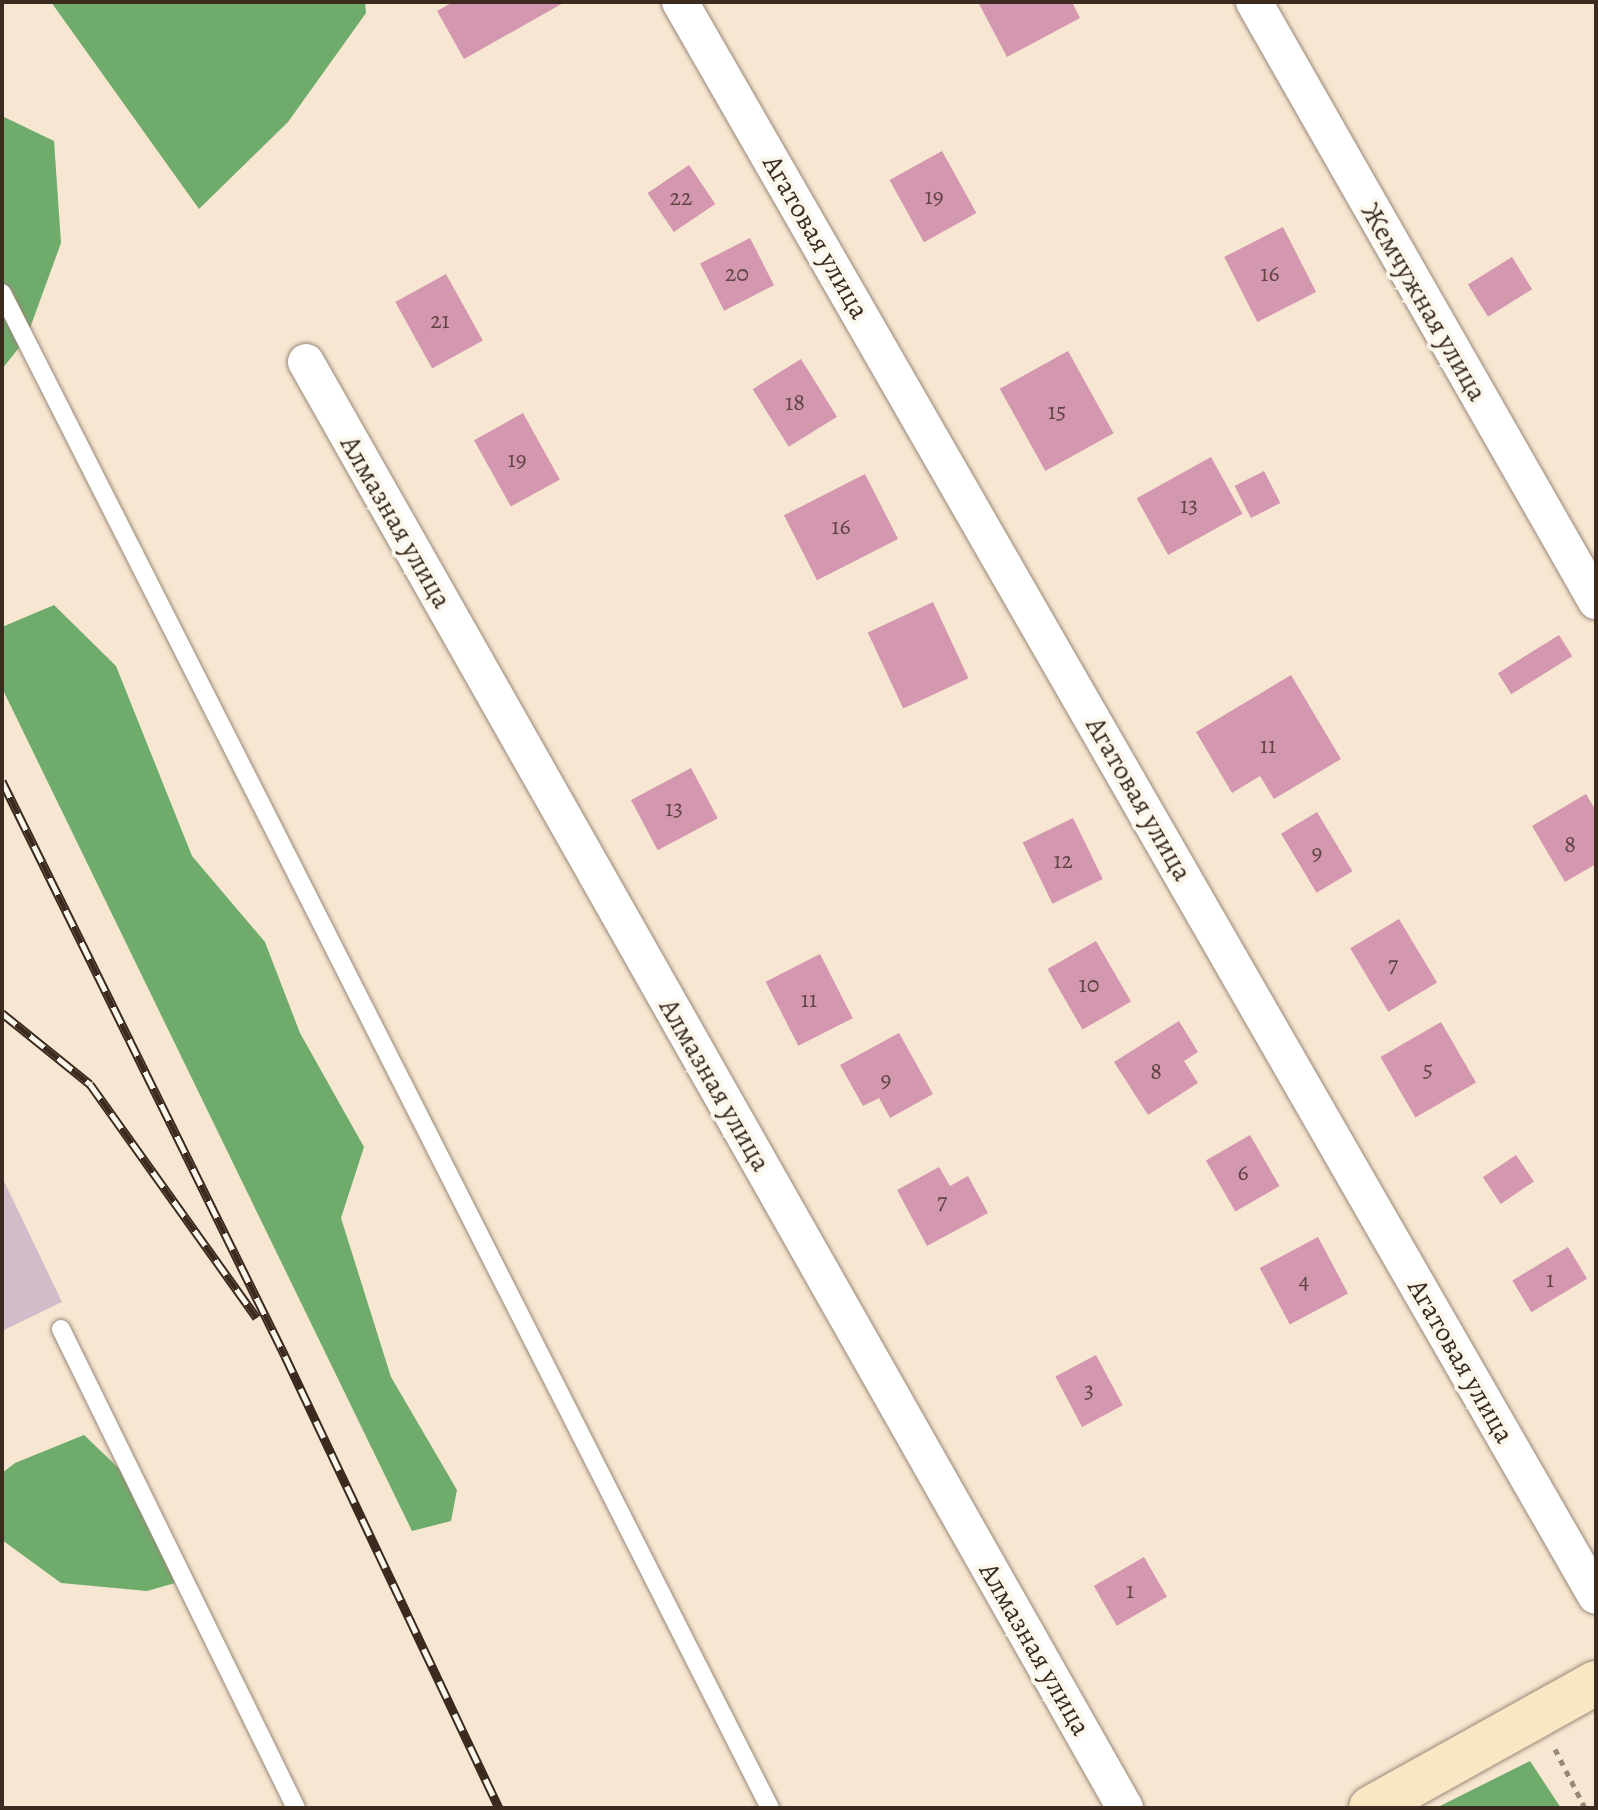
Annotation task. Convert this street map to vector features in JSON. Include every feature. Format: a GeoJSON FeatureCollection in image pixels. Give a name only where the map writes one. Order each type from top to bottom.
{"type":"FeatureCollection","features":[{"type":"Feature","properties":{"kind":"street","name":"Агатовая улица"},"geometry":{"type":"LineString","coordinates":[[680,2],[1596,1596]]}},
{"type":"Feature","properties":{"kind":"street","name":"Жемчужная улица"},"geometry":{"type":"LineString","coordinates":[[1254,2],[1596,601]]}},
{"type":"Feature","properties":{"kind":"street","name":"Алмазная улица"},"geometry":{"type":"LineString","coordinates":[[306,362],[1125,1808]]}},
{"type":"Feature","properties":{"kind":"street"},"geometry":{"type":"LineString","coordinates":[[1371,1808],[1596,1683]]}},
{"type":"Feature","properties":{"kind":"lane"},"geometry":{"type":"LineString","coordinates":[[2,293],[770,1808]]}},
{"type":"Feature","properties":{"kind":"lane"},"geometry":{"type":"LineString","coordinates":[[61,1329],[296,1808]]}},
{"type":"Feature","properties":{"kind":"path"},"geometry":{"type":"LineString","coordinates":[[1538,1716],[1585,1808]]}},
{"type":"Feature","properties":{"kind":"shaded area"},"geometry":{"type":"Polygon","coordinates":[[[2,1177],[62,1302],[2,1331],[2,1177]]]}},
{"type":"Feature","properties":{"kind":"green space"},"geometry":{"type":"Polygon","coordinates":[[[51,2],[365,2],[366,13],[288,122],[199,209],[51,2]]]}},
{"type":"Feature","properties":{"kind":"green space"},"geometry":{"type":"Polygon","coordinates":[[[2,116],[54,141],[61,243],[26,339],[2,369],[2,116]]]}},
{"type":"Feature","properties":{"kind":"green space"},"geometry":{"type":"Polygon","coordinates":[[[54,605],[116,666],[192,856],[265,942],[300,1033],[364,1147],[341,1218],[391,1377],[457,1490],[451,1521],[412,1531],[2,688],[2,627],[54,605]]]}},
{"type":"Feature","properties":{"kind":"green space"},"geometry":{"type":"Polygon","coordinates":[[[84,1435],[126,1475],[175,1583],[147,1591],[61,1583],[2,1540],[2,1473],[15,1463],[84,1435]]]}},
{"type":"Feature","properties":{"kind":"green space"},"geometry":{"type":"Polygon","coordinates":[[[1530,1761],[1561,1808],[1436,1808],[1530,1761]]]}},
{"type":"Feature","properties":{"kind":"building"},"geometry":{"type":"Polygon","coordinates":[[[453,2],[565,2],[464,59],[437,11],[453,2]]]}},
{"type":"Feature","properties":{"kind":"building"},"geometry":{"type":"Polygon","coordinates":[[[978,2],[1072,2],[1080,18],[1007,57],[978,2]]]}},
{"type":"Feature","properties":{"kind":"building"},"geometry":{"type":"Polygon","coordinates":[[[942,151],[976,213],[924,242],[890,180],[942,151]]]}},
{"type":"Feature","properties":{"kind":"building"},"geometry":{"type":"Polygon","coordinates":[[[689,165],[715,204],[674,232],[648,193],[689,165]]]}},
{"type":"Feature","properties":{"kind":"building"},"geometry":{"type":"Polygon","coordinates":[[[1283,227],[1316,292],[1257,322],[1224,257],[1283,227]]]}},
{"type":"Feature","properties":{"kind":"building"},"geometry":{"type":"Polygon","coordinates":[[[750,238],[774,285],[724,311],[700,263],[750,238]]]}},
{"type":"Feature","properties":{"kind":"building"},"geometry":{"type":"Polygon","coordinates":[[[1512,257],[1532,289],[1488,317],[1468,285],[1512,257]]]}},
{"type":"Feature","properties":{"kind":"building"},"geometry":{"type":"Polygon","coordinates":[[[446,274],[483,340],[432,369],[395,302],[446,274]]]}},
{"type":"Feature","properties":{"kind":"building"},"geometry":{"type":"Polygon","coordinates":[[[1068,351],[1114,433],[1045,471],[1000,389],[1068,351]]]}},
{"type":"Feature","properties":{"kind":"building"},"geometry":{"type":"Polygon","coordinates":[[[801,359],[837,417],[789,447],[753,389],[801,359]]]}},
{"type":"Feature","properties":{"kind":"building"},"geometry":{"type":"Polygon","coordinates":[[[523,413],[560,479],[511,507],[474,440],[523,413]]]}},
{"type":"Feature","properties":{"kind":"building"},"geometry":{"type":"Polygon","coordinates":[[[1211,457],[1243,514],[1168,555],[1137,498],[1211,457]]]}},
{"type":"Feature","properties":{"kind":"building"},"geometry":{"type":"Polygon","coordinates":[[[1264,471],[1280,503],[1251,518],[1235,486],[1264,471]]]}},
{"type":"Feature","properties":{"kind":"building"},"geometry":{"type":"Polygon","coordinates":[[[865,474],[898,539],[817,580],[784,515],[865,474]]]}},
{"type":"Feature","properties":{"kind":"building"},"geometry":{"type":"Polygon","coordinates":[[[933,602],[968,678],[903,709],[868,632],[933,602]]]}},
{"type":"Feature","properties":{"kind":"building"},"geometry":{"type":"Polygon","coordinates":[[[1559,635],[1572,656],[1511,694],[1498,673],[1559,635]]]}},
{"type":"Feature","properties":{"kind":"building"},"geometry":{"type":"Polygon","coordinates":[[[1291,675],[1341,759],[1274,799],[1260,776],[1232,793],[1196,732],[1291,675]]]}},
{"type":"Feature","properties":{"kind":"building"},"geometry":{"type":"Polygon","coordinates":[[[691,768],[718,818],[658,850],[631,800],[691,768]]]}},
{"type":"Feature","properties":{"kind":"building"},"geometry":{"type":"Polygon","coordinates":[[[1586,794],[1596,811],[1596,864],[1565,882],[1532,826],[1586,794]]]}},
{"type":"Feature","properties":{"kind":"building"},"geometry":{"type":"Polygon","coordinates":[[[1317,812],[1353,871],[1317,893],[1281,834],[1317,812]]]}},
{"type":"Feature","properties":{"kind":"building"},"geometry":{"type":"Polygon","coordinates":[[[1073,818],[1103,879],[1052,904],[1023,843],[1073,818]]]}},
{"type":"Feature","properties":{"kind":"building"},"geometry":{"type":"Polygon","coordinates":[[[1399,919],[1437,982],[1388,1012],[1350,948],[1399,919]]]}},
{"type":"Feature","properties":{"kind":"building"},"geometry":{"type":"Polygon","coordinates":[[[1096,941],[1131,1002],[1083,1030],[1048,969],[1096,941]]]}},
{"type":"Feature","properties":{"kind":"building"},"geometry":{"type":"Polygon","coordinates":[[[820,954],[853,1018],[798,1046],[766,982],[820,954]]]}},
{"type":"Feature","properties":{"kind":"building"},"geometry":{"type":"Polygon","coordinates":[[[1179,1021],[1198,1052],[1184,1061],[1198,1083],[1148,1115],[1114,1062],[1179,1021]]]}},
{"type":"Feature","properties":{"kind":"building"},"geometry":{"type":"Polygon","coordinates":[[[1441,1022],[1476,1083],[1415,1118],[1380,1057],[1441,1022]]]}},
{"type":"Feature","properties":{"kind":"building"},"geometry":{"type":"Polygon","coordinates":[[[899,1033],[933,1094],[890,1118],[879,1098],[863,1106],[840,1065],[899,1033]]]}},
{"type":"Feature","properties":{"kind":"building"},"geometry":{"type":"Polygon","coordinates":[[[1250,1135],[1280,1186],[1235,1212],[1206,1160],[1250,1135]]]}},
{"type":"Feature","properties":{"kind":"building"},"geometry":{"type":"Polygon","coordinates":[[[1516,1155],[1534,1182],[1501,1204],[1483,1177],[1516,1155]]]}},
{"type":"Feature","properties":{"kind":"building"},"geometry":{"type":"Polygon","coordinates":[[[939,1167],[950,1186],[968,1176],[988,1213],[927,1246],[897,1190],[939,1167]]]}},
{"type":"Feature","properties":{"kind":"building"},"geometry":{"type":"Polygon","coordinates":[[[1318,1237],[1348,1294],[1290,1324],[1260,1268],[1318,1237]]]}},
{"type":"Feature","properties":{"kind":"building"},"geometry":{"type":"Polygon","coordinates":[[[1568,1247],[1587,1279],[1531,1312],[1512,1280],[1568,1247]]]}},
{"type":"Feature","properties":{"kind":"building"},"geometry":{"type":"Polygon","coordinates":[[[1096,1355],[1123,1405],[1082,1427],[1055,1377],[1096,1355]]]}},
{"type":"Feature","properties":{"kind":"building"},"geometry":{"type":"Polygon","coordinates":[[[1144,1557],[1167,1597],[1117,1626],[1094,1586],[1144,1557]]]}},
{"type":"Feature","properties":{"kind":"railway"},"geometry":{"type":"LineString","coordinates":[[2,781],[285,1356],[499,1808]]}},
{"type":"Feature","properties":{"kind":"railway"},"geometry":{"type":"LineString","coordinates":[[2,1013],[90,1084],[257,1318]]}}]}
